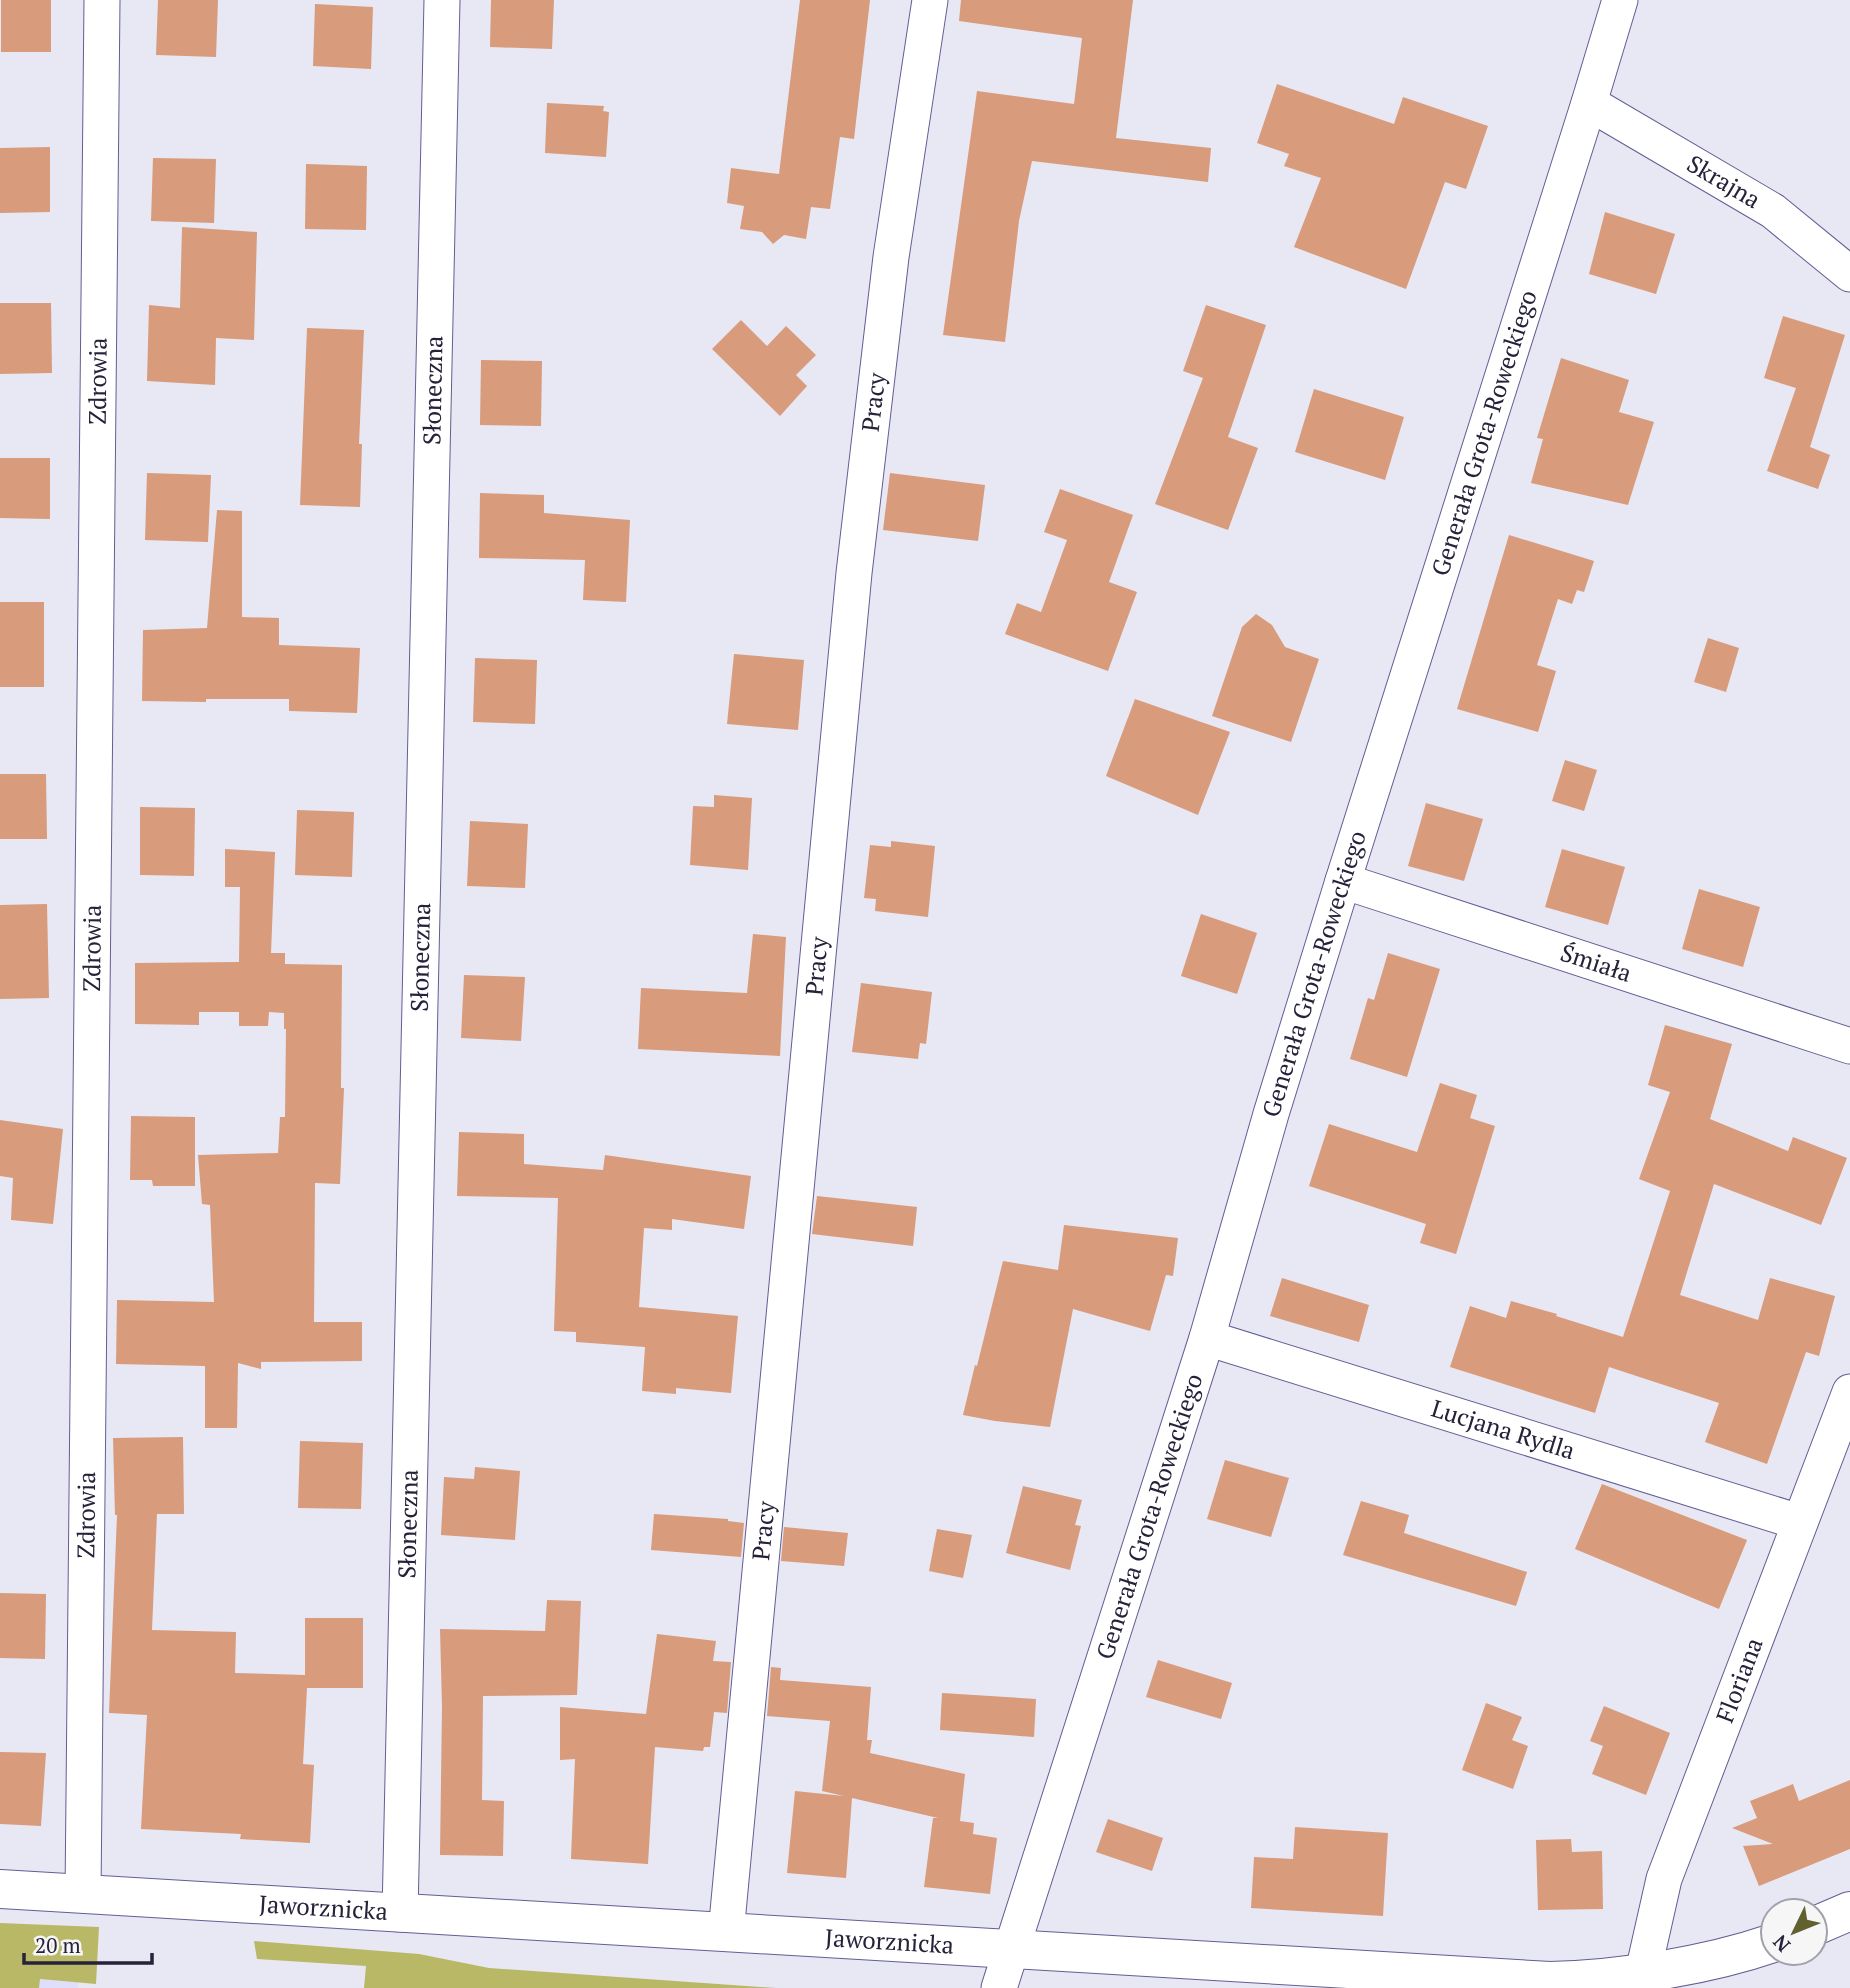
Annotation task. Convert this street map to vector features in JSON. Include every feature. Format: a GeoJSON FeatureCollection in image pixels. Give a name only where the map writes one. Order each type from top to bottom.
{"type":"FeatureCollection","features":[{"type":"Feature","properties":{"kind":"street","name":"Zdrowia"},"geometry":{"type":"LineString","coordinates":[[83,1895],[102,0]]}},
{"type":"Feature","properties":{"kind":"street","name":"Słoneczna"},"geometry":{"type":"LineString","coordinates":[[400,1914],[442,0]]}},
{"type":"Feature","properties":{"kind":"street","name":"Pracy"},"geometry":{"type":"LineString","coordinates":[[726,1933],[854,573],[891,257],[930,0]]}},
{"type":"Feature","properties":{"kind":"street","name":"Generała Grota-Roweckiego"},"geometry":{"type":"LineString","coordinates":[[999,1988],[1207,1338],[1271,1114],[1620,0]]}},
{"type":"Feature","properties":{"kind":"street","name":"Skrajna"},"geometry":{"type":"LineString","coordinates":[[1589,103],[1773,211],[1850,274]]}},
{"type":"Feature","properties":{"kind":"street","name":"Śmiała"},"geometry":{"type":"LineString","coordinates":[[1343,881],[1850,1046]]}},
{"type":"Feature","properties":{"kind":"street","name":"Lucjana Rydla"},"geometry":{"type":"LineString","coordinates":[[1207,1338],[1799,1522]]}},
{"type":"Feature","properties":{"kind":"street","name":"Floriana"},"geometry":{"type":"LineString","coordinates":[[1665,1976],[1664,1879],[1850,1392]]}},
{"type":"Feature","properties":{"kind":"street","name":"Jaworznicka"},"geometry":{"type":"LineString","coordinates":[[0,1889],[1550,1981],[1665,1976],[1759,1947]]}},
{"type":"Feature","properties":{"kind":"street"},"geometry":{"type":"LineString","coordinates":[[1829,1920],[1850,1911]]}},
{"type":"Feature","properties":{"kind":"shaded area"},"geometry":{"type":"Polygon","coordinates":[[[0,1923],[99,1927],[96,1984],[40,1979],[39,1988],[0,1988],[0,1923]]]}},
{"type":"Feature","properties":{"kind":"shaded area"},"geometry":{"type":"Polygon","coordinates":[[[254,1941],[419,1954],[489,1968],[776,1988],[364,1988],[366,1966],[257,1959],[254,1941]]]}},
{"type":"Feature","properties":{"kind":"shaded area"},"geometry":{"type":"Polygon","coordinates":[[[39,1979],[78,1982],[78,1988],[39,1988],[39,1979]]]}},
{"type":"Feature","properties":{"kind":"building"},"geometry":{"type":"Polygon","coordinates":[[[1,0],[51,0],[51,52],[1,52],[1,0]]]}},
{"type":"Feature","properties":{"kind":"building"},"geometry":{"type":"Polygon","coordinates":[[[158,0],[218,0],[216,57],[156,55],[158,0]]]}},
{"type":"Feature","properties":{"kind":"building"},"geometry":{"type":"Polygon","coordinates":[[[491,0],[554,0],[552,49],[490,47],[491,0]]]}},
{"type":"Feature","properties":{"kind":"building"},"geometry":{"type":"Polygon","coordinates":[[[800,0],[870,0],[854,139],[840,137],[830,209],[811,207],[806,239],[784,235],[773,244],[762,232],[740,229],[744,206],[727,203],[731,168],[779,174],[800,0]]]}},
{"type":"Feature","properties":{"kind":"building"},"geometry":{"type":"Polygon","coordinates":[[[961,0],[1133,0],[1116,138],[1211,148],[1208,182],[1032,161],[1019,221],[1005,342],[943,335],[977,91],[1074,104],[1082,38],[959,21],[961,0]]]}},
{"type":"Feature","properties":{"kind":"building"},"geometry":{"type":"Polygon","coordinates":[[[315,4],[373,7],[371,69],[313,66],[315,4]]]}},
{"type":"Feature","properties":{"kind":"building"},"geometry":{"type":"Polygon","coordinates":[[[1277,84],[1394,124],[1403,97],[1488,126],[1466,189],[1445,182],[1406,289],[1294,247],[1321,178],[1284,166],[1289,154],[1257,143],[1277,84]]]}},
{"type":"Feature","properties":{"kind":"building"},"geometry":{"type":"Polygon","coordinates":[[[547,103],[604,106],[603,111],[609,112],[606,157],[545,153],[547,103]]]}},
{"type":"Feature","properties":{"kind":"building"},"geometry":{"type":"Polygon","coordinates":[[[50,147],[50,212],[0,213],[0,148],[50,147]]]}},
{"type":"Feature","properties":{"kind":"building"},"geometry":{"type":"Polygon","coordinates":[[[153,158],[216,159],[214,223],[151,221],[153,158]]]}},
{"type":"Feature","properties":{"kind":"building"},"geometry":{"type":"Polygon","coordinates":[[[306,164],[367,166],[366,230],[305,229],[306,164]]]}},
{"type":"Feature","properties":{"kind":"building"},"geometry":{"type":"Polygon","coordinates":[[[1605,212],[1675,234],[1656,294],[1589,274],[1605,212]]]}},
{"type":"Feature","properties":{"kind":"building"},"geometry":{"type":"Polygon","coordinates":[[[182,227],[257,232],[254,340],[216,338],[215,385],[147,381],[149,305],[180,308],[182,227]]]}},
{"type":"Feature","properties":{"kind":"building"},"geometry":{"type":"Polygon","coordinates":[[[0,303],[51,303],[52,373],[0,374],[0,303]]]}},
{"type":"Feature","properties":{"kind":"building"},"geometry":{"type":"Polygon","coordinates":[[[1206,305],[1266,325],[1228,437],[1258,448],[1228,530],[1155,504],[1203,378],[1183,371],[1206,305]]]}},
{"type":"Feature","properties":{"kind":"building"},"geometry":{"type":"Polygon","coordinates":[[[1783,316],[1845,335],[1810,447],[1830,455],[1818,489],[1767,471],[1796,388],[1764,378],[1783,316]]]}},
{"type":"Feature","properties":{"kind":"building"},"geometry":{"type":"Polygon","coordinates":[[[741,320],[767,346],[786,326],[816,355],[796,375],[807,386],[780,416],[712,349],[741,320]]]}},
{"type":"Feature","properties":{"kind":"building"},"geometry":{"type":"Polygon","coordinates":[[[307,328],[364,330],[359,444],[362,444],[360,507],[300,505],[307,328]]]}},
{"type":"Feature","properties":{"kind":"building"},"geometry":{"type":"Polygon","coordinates":[[[1561,358],[1629,380],[1619,412],[1654,422],[1628,505],[1531,483],[1543,439],[1537,438],[1561,358]]]}},
{"type":"Feature","properties":{"kind":"building"},"geometry":{"type":"Polygon","coordinates":[[[481,360],[542,361],[541,426],[480,425],[481,360]]]}},
{"type":"Feature","properties":{"kind":"building"},"geometry":{"type":"Polygon","coordinates":[[[1314,389],[1404,417],[1385,480],[1295,452],[1314,389]]]}},
{"type":"Feature","properties":{"kind":"building"},"geometry":{"type":"Polygon","coordinates":[[[0,458],[50,458],[50,519],[0,518],[0,458]]]}},
{"type":"Feature","properties":{"kind":"building"},"geometry":{"type":"Polygon","coordinates":[[[147,473],[211,475],[208,542],[145,540],[147,473]]]}},
{"type":"Feature","properties":{"kind":"building"},"geometry":{"type":"Polygon","coordinates":[[[890,473],[985,485],[978,541],[883,530],[890,473]]]}},
{"type":"Feature","properties":{"kind":"building"},"geometry":{"type":"Polygon","coordinates":[[[1060,489],[1133,515],[1109,582],[1137,592],[1108,671],[1005,634],[1017,603],[1041,612],[1067,540],[1044,532],[1060,489]]]}},
{"type":"Feature","properties":{"kind":"building"},"geometry":{"type":"Polygon","coordinates":[[[480,493],[544,495],[544,513],[630,520],[626,602],[583,600],[585,560],[479,558],[480,493]]]}},
{"type":"Feature","properties":{"kind":"building"},"geometry":{"type":"Polygon","coordinates":[[[217,510],[242,511],[242,617],[279,618],[279,645],[360,648],[357,713],[289,711],[289,699],[142,701],[143,630],[207,628],[217,510]]]}},
{"type":"Feature","properties":{"kind":"building"},"geometry":{"type":"Polygon","coordinates":[[[1509,535],[1594,561],[1584,592],[1577,590],[1572,604],[1558,599],[1537,665],[1556,671],[1538,732],[1457,709],[1509,535]]]}},
{"type":"Feature","properties":{"kind":"building"},"geometry":{"type":"Polygon","coordinates":[[[0,602],[44,602],[44,687],[0,687],[0,602]]]}},
{"type":"Feature","properties":{"kind":"building"},"geometry":{"type":"Polygon","coordinates":[[[1256,614],[1272,625],[1285,647],[1319,659],[1291,742],[1212,716],[1242,627],[1256,614]]]}},
{"type":"Feature","properties":{"kind":"building"},"geometry":{"type":"Polygon","coordinates":[[[1708,638],[1739,648],[1726,692],[1694,682],[1708,638]]]}},
{"type":"Feature","properties":{"kind":"building"},"geometry":{"type":"Polygon","coordinates":[[[734,654],[804,660],[798,730],[727,724],[734,654]]]}},
{"type":"Feature","properties":{"kind":"building"},"geometry":{"type":"Polygon","coordinates":[[[475,658],[537,660],[535,724],[473,722],[475,658]]]}},
{"type":"Feature","properties":{"kind":"building"},"geometry":{"type":"Polygon","coordinates":[[[1135,699],[1230,732],[1198,815],[1106,776],[1135,699]]]}},
{"type":"Feature","properties":{"kind":"building"},"geometry":{"type":"Polygon","coordinates":[[[1565,760],[1597,770],[1584,811],[1552,801],[1565,760]]]}},
{"type":"Feature","properties":{"kind":"building"},"geometry":{"type":"Polygon","coordinates":[[[0,774],[46,774],[47,839],[0,839],[0,774]]]}},
{"type":"Feature","properties":{"kind":"building"},"geometry":{"type":"Polygon","coordinates":[[[714,795],[752,798],[748,870],[690,865],[693,806],[714,807],[714,795]]]}},
{"type":"Feature","properties":{"kind":"building"},"geometry":{"type":"Polygon","coordinates":[[[1426,803],[1483,819],[1464,881],[1408,866],[1426,803]]]}},
{"type":"Feature","properties":{"kind":"building"},"geometry":{"type":"Polygon","coordinates":[[[140,807],[195,808],[194,876],[140,875],[140,807]]]}},
{"type":"Feature","properties":{"kind":"building"},"geometry":{"type":"Polygon","coordinates":[[[297,810],[354,812],[352,877],[295,875],[297,810]]]}},
{"type":"Feature","properties":{"kind":"building"},"geometry":{"type":"Polygon","coordinates":[[[470,821],[528,824],[525,888],[467,886],[470,821]]]}},
{"type":"Feature","properties":{"kind":"building"},"geometry":{"type":"Polygon","coordinates":[[[891,841],[935,846],[928,917],[875,911],[876,899],[864,898],[870,845],[891,847],[891,841]]]}},
{"type":"Feature","properties":{"kind":"building"},"geometry":{"type":"Polygon","coordinates":[[[225,849],[275,852],[271,953],[285,953],[285,964],[342,965],[341,1088],[344,1088],[340,1184],[315,1183],[314,1322],[362,1322],[362,1361],[261,1362],[261,1369],[238,1363],[237,1428],[205,1428],[205,1366],[116,1364],[117,1300],[214,1302],[210,1205],[202,1204],[198,1155],[278,1153],[280,1117],[285,1117],[284,1013],[269,1012],[268,1026],[239,1026],[239,1012],[199,1012],[199,1025],[135,1024],[135,963],[239,962],[240,887],[225,887],[225,849]]]}},
{"type":"Feature","properties":{"kind":"building"},"geometry":{"type":"Polygon","coordinates":[[[1562,849],[1625,867],[1608,925],[1545,907],[1562,849]]]}},
{"type":"Feature","properties":{"kind":"building"},"geometry":{"type":"Polygon","coordinates":[[[1699,889],[1760,907],[1743,967],[1682,949],[1699,889]]]}},
{"type":"Feature","properties":{"kind":"building"},"geometry":{"type":"Polygon","coordinates":[[[47,904],[49,998],[0,999],[0,905],[47,904]]]}},
{"type":"Feature","properties":{"kind":"building"},"geometry":{"type":"Polygon","coordinates":[[[1201,914],[1257,933],[1237,994],[1181,976],[1201,914]]]}},
{"type":"Feature","properties":{"kind":"building"},"geometry":{"type":"Polygon","coordinates":[[[753,934],[786,937],[780,1056],[638,1049],[641,988],[747,993],[753,934]]]}},
{"type":"Feature","properties":{"kind":"building"},"geometry":{"type":"Polygon","coordinates":[[[1388,953],[1440,969],[1407,1077],[1350,1059],[1368,998],[1374,1000],[1388,953]]]}},
{"type":"Feature","properties":{"kind":"building"},"geometry":{"type":"Polygon","coordinates":[[[464,975],[525,977],[521,1041],[461,1038],[464,975]]]}},
{"type":"Feature","properties":{"kind":"building"},"geometry":{"type":"Polygon","coordinates":[[[861,983],[932,992],[926,1044],[920,1043],[918,1059],[852,1052],[861,983]]]}},
{"type":"Feature","properties":{"kind":"building"},"geometry":{"type":"Polygon","coordinates":[[[1665,1025],[1732,1044],[1710,1119],[1788,1151],[1793,1137],[1847,1158],[1821,1225],[1714,1184],[1680,1295],[1758,1320],[1770,1278],[1835,1296],[1819,1356],[1806,1352],[1767,1464],[1705,1442],[1719,1403],[1609,1367],[1595,1413],[1450,1367],[1470,1306],[1506,1318],[1511,1301],[1623,1337],[1670,1191],[1639,1179],[1670,1092],[1648,1085],[1665,1025]]]}},
{"type":"Feature","properties":{"kind":"building"},"geometry":{"type":"Polygon","coordinates":[[[1440,1083],[1477,1095],[1470,1118],[1495,1126],[1456,1254],[1420,1243],[1426,1224],[1309,1186],[1329,1124],[1417,1152],[1440,1083]]]}},
{"type":"Feature","properties":{"kind":"building"},"geometry":{"type":"Polygon","coordinates":[[[131,1116],[195,1117],[195,1186],[153,1186],[152,1180],[130,1180],[131,1116]]]}},
{"type":"Feature","properties":{"kind":"building"},"geometry":{"type":"Polygon","coordinates":[[[0,1120],[63,1129],[53,1224],[11,1220],[13,1178],[0,1176],[0,1120]]]}},
{"type":"Feature","properties":{"kind":"building"},"geometry":{"type":"Polygon","coordinates":[[[459,1132],[524,1134],[524,1164],[603,1170],[605,1155],[751,1176],[744,1229],[672,1219],[672,1230],[644,1228],[639,1307],[738,1316],[731,1393],[676,1388],[676,1394],[642,1391],[645,1347],[576,1342],[576,1332],[554,1331],[558,1198],[457,1196],[459,1132]]]}},
{"type":"Feature","properties":{"kind":"building"},"geometry":{"type":"Polygon","coordinates":[[[817,1196],[917,1207],[913,1246],[812,1234],[817,1196]]]}},
{"type":"Feature","properties":{"kind":"building"},"geometry":{"type":"Polygon","coordinates":[[[1064,1225],[1178,1238],[1173,1276],[1166,1275],[1150,1331],[1073,1309],[1050,1427],[963,1415],[1003,1261],[1058,1270],[1064,1225]]]}},
{"type":"Feature","properties":{"kind":"building"},"geometry":{"type":"Polygon","coordinates":[[[1282,1278],[1369,1305],[1359,1342],[1270,1316],[1282,1278]]]}},
{"type":"Feature","properties":{"kind":"building"},"geometry":{"type":"Polygon","coordinates":[[[183,1437],[184,1514],[157,1514],[152,1630],[236,1632],[235,1673],[305,1675],[305,1618],[363,1618],[363,1688],[307,1688],[303,1764],[314,1765],[310,1843],[240,1839],[241,1834],[141,1829],[147,1715],[109,1713],[117,1515],[113,1438],[183,1437]]]}},
{"type":"Feature","properties":{"kind":"building"},"geometry":{"type":"Polygon","coordinates":[[[300,1441],[363,1443],[361,1509],[298,1508],[300,1441]]]}},
{"type":"Feature","properties":{"kind":"building"},"geometry":{"type":"Polygon","coordinates":[[[1225,1460],[1289,1478],[1271,1537],[1207,1519],[1225,1460]]]}},
{"type":"Feature","properties":{"kind":"building"},"geometry":{"type":"Polygon","coordinates":[[[475,1467],[520,1471],[515,1540],[441,1535],[444,1477],[474,1479],[475,1467]]]}},
{"type":"Feature","properties":{"kind":"building"},"geometry":{"type":"Polygon","coordinates":[[[1602,1484],[1747,1540],[1719,1609],[1575,1549],[1602,1484]]]}},
{"type":"Feature","properties":{"kind":"building"},"geometry":{"type":"Polygon","coordinates":[[[1023,1486],[1082,1500],[1075,1525],[1081,1526],[1070,1570],[1006,1553],[1023,1486]]]}},
{"type":"Feature","properties":{"kind":"building"},"geometry":{"type":"Polygon","coordinates":[[[1361,1501],[1409,1515],[1404,1533],[1527,1572],[1516,1606],[1343,1555],[1361,1501]]]}},
{"type":"Feature","properties":{"kind":"building"},"geometry":{"type":"Polygon","coordinates":[[[654,1514],[728,1519],[744,1523],[741,1557],[651,1550],[654,1514]]]}},
{"type":"Feature","properties":{"kind":"building"},"geometry":{"type":"Polygon","coordinates":[[[784,1527],[848,1533],[844,1566],[781,1561],[784,1527]]]}},
{"type":"Feature","properties":{"kind":"building"},"geometry":{"type":"Polygon","coordinates":[[[937,1529],[972,1535],[963,1578],[929,1571],[937,1529]]]}},
{"type":"Feature","properties":{"kind":"building"},"geometry":{"type":"Polygon","coordinates":[[[0,1593],[46,1594],[45,1659],[0,1658],[0,1593]]]}},
{"type":"Feature","properties":{"kind":"building"},"geometry":{"type":"Polygon","coordinates":[[[547,1600],[581,1601],[577,1695],[483,1696],[482,1800],[504,1801],[503,1856],[440,1855],[440,1629],[545,1631],[547,1600]]]}},
{"type":"Feature","properties":{"kind":"building"},"geometry":{"type":"Polygon","coordinates":[[[657,1634],[716,1641],[713,1661],[731,1662],[727,1713],[714,1712],[710,1747],[704,1747],[703,1751],[655,1747],[648,1864],[571,1859],[575,1759],[560,1760],[560,1707],[646,1714],[657,1634]]]}},
{"type":"Feature","properties":{"kind":"building"},"geometry":{"type":"Polygon","coordinates":[[[1158,1660],[1232,1683],[1221,1719],[1146,1697],[1158,1660]]]}},
{"type":"Feature","properties":{"kind":"building"},"geometry":{"type":"Polygon","coordinates":[[[771,1667],[781,1668],[780,1680],[871,1687],[867,1740],[872,1740],[870,1753],[965,1774],[960,1821],[974,1823],[973,1834],[997,1838],[990,1894],[924,1887],[933,1818],[938,1818],[852,1798],[846,1878],[787,1873],[795,1791],[844,1796],[822,1791],[830,1721],[767,1716],[771,1667]]]}},
{"type":"Feature","properties":{"kind":"building"},"geometry":{"type":"Polygon","coordinates":[[[942,1693],[1036,1699],[1034,1737],[940,1730],[942,1693]]]}},
{"type":"Feature","properties":{"kind":"building"},"geometry":{"type":"Polygon","coordinates":[[[1486,1703],[1522,1717],[1512,1740],[1528,1746],[1513,1789],[1462,1770],[1486,1703]]]}},
{"type":"Feature","properties":{"kind":"building"},"geometry":{"type":"Polygon","coordinates":[[[1604,1706],[1670,1733],[1646,1795],[1592,1774],[1603,1746],[1590,1741],[1604,1706]]]}},
{"type":"Feature","properties":{"kind":"building"},"geometry":{"type":"Polygon","coordinates":[[[0,1752],[46,1753],[41,1826],[0,1824],[0,1752]]]}},
{"type":"Feature","properties":{"kind":"building"},"geometry":{"type":"Polygon","coordinates":[[[1850,1780],[1850,1849],[1759,1886],[1743,1846],[1773,1844],[1732,1828],[1757,1818],[1750,1801],[1793,1784],[1799,1801],[1850,1780]]]}},
{"type":"Feature","properties":{"kind":"building"},"geometry":{"type":"Polygon","coordinates":[[[1108,1819],[1163,1838],[1152,1871],[1096,1852],[1108,1819]]]}},
{"type":"Feature","properties":{"kind":"building"},"geometry":{"type":"Polygon","coordinates":[[[1295,1827],[1388,1833],[1383,1916],[1251,1908],[1254,1857],[1293,1859],[1295,1827]]]}},
{"type":"Feature","properties":{"kind":"building"},"geometry":{"type":"Polygon","coordinates":[[[1571,1839],[1572,1852],[1602,1851],[1603,1909],[1538,1910],[1536,1840],[1571,1839]]]}}]}
